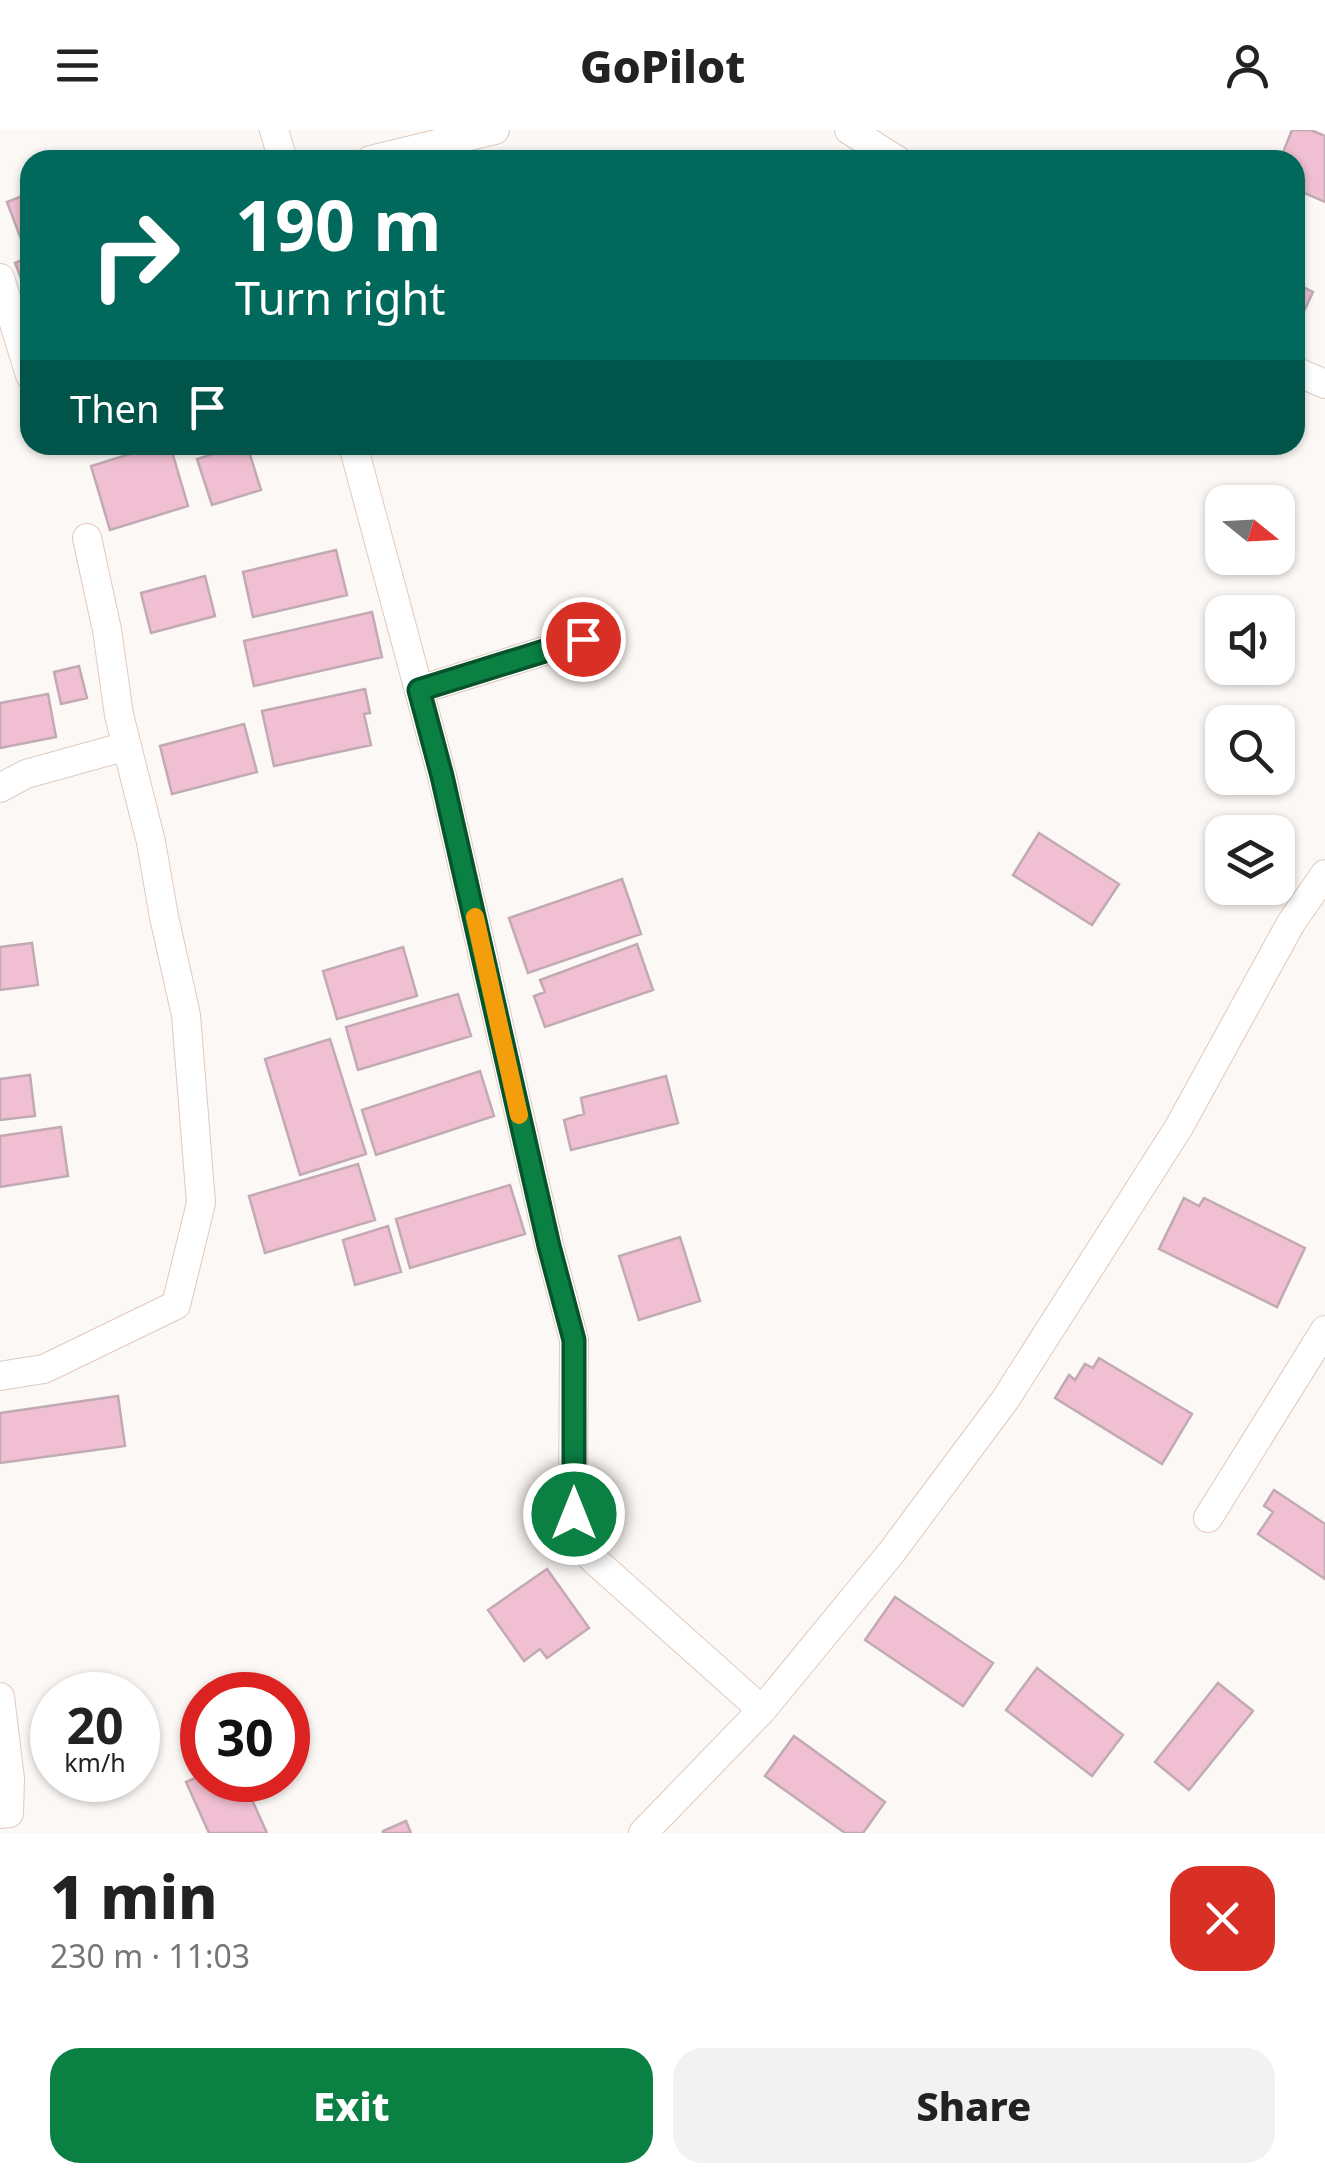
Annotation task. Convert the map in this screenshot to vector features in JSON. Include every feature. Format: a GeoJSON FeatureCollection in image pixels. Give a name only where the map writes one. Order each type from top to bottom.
{"type":"FeatureCollection","features":[{"type":"Feature","properties":{"kind":"street"},"geometry":{"type":"LineString","coordinates":[[412,150],[495,130]]}},
{"type":"Feature","properties":{"kind":"street"},"geometry":{"type":"LineString","coordinates":[[849,130],[881,150]]}},
{"type":"Feature","properties":{"kind":"street"},"geometry":{"type":"LineString","coordinates":[[0,278],[20,342]]}},
{"type":"Feature","properties":{"kind":"street"},"geometry":{"type":"LineString","coordinates":[[357,455],[442,776],[574,1340],[574,1514],[592,1558],[762,1710]]}},
{"type":"Feature","properties":{"kind":"street"},"geometry":{"type":"LineString","coordinates":[[0,1376],[44,1370],[176,1306],[201,1204],[186,1015],[151,842],[119,715],[107,630],[87,538]]}},
{"type":"Feature","properties":{"kind":"street"},"geometry":{"type":"LineString","coordinates":[[419,690],[583,639]]}},
{"type":"Feature","properties":{"kind":"street"},"geometry":{"type":"LineString","coordinates":[[0,788],[26,774],[127,746]]}},
{"type":"Feature","properties":{"kind":"street"},"geometry":{"type":"LineString","coordinates":[[643,1833],[762,1710],[891,1553],[1005,1400],[1178,1127],[1291,923],[1325,874]]}},
{"type":"Feature","properties":{"kind":"street"},"geometry":{"type":"LineString","coordinates":[[1208,1518],[1325,1330]]}},
{"type":"Feature","properties":{"kind":"street"},"geometry":{"type":"LineString","coordinates":[[0,1697],[10,1779],[9,1814],[0,1814]]}},
{"type":"Feature","properties":{"kind":"building"},"geometry":{"type":"Polygon","coordinates":[[[1292,130],[1311,130],[1325,136],[1325,202],[1305,193],[1305,150],[1284,150],[1292,130]]]}},
{"type":"Feature","properties":{"kind":"building"},"geometry":{"type":"Polygon","coordinates":[[[20,197],[20,236],[7,202],[20,197]]]}},
{"type":"Feature","properties":{"kind":"building"},"geometry":{"type":"Polygon","coordinates":[[[1305,288],[1313,292],[1305,309],[1305,288]]]}},
{"type":"Feature","properties":{"kind":"building"},"geometry":{"type":"Polygon","coordinates":[[[127,455],[173,455],[188,506],[110,530],[91,466],[127,455]]]}},
{"type":"Feature","properties":{"kind":"building"},"geometry":{"type":"Polygon","coordinates":[[[210,455],[250,455],[261,490],[212,505],[197,459],[210,455]]]}},
{"type":"Feature","properties":{"kind":"building"},"geometry":{"type":"Polygon","coordinates":[[[336,550],[347,595],[253,617],[243,572],[336,550]]]}},
{"type":"Feature","properties":{"kind":"building"},"geometry":{"type":"Polygon","coordinates":[[[205,576],[215,616],[151,633],[141,593],[205,576]]]}},
{"type":"Feature","properties":{"kind":"building"},"geometry":{"type":"Polygon","coordinates":[[[372,612],[382,657],[254,686],[244,641],[372,612]]]}},
{"type":"Feature","properties":{"kind":"building"},"geometry":{"type":"Polygon","coordinates":[[[79,666],[87,698],[61,704],[54,672],[79,666]]]}},
{"type":"Feature","properties":{"kind":"building"},"geometry":{"type":"Polygon","coordinates":[[[365,689],[370,713],[364,714],[371,745],[274,766],[262,711],[365,689]]]}},
{"type":"Feature","properties":{"kind":"building"},"geometry":{"type":"Polygon","coordinates":[[[48,694],[56,737],[0,748],[0,703],[48,694]]]}},
{"type":"Feature","properties":{"kind":"building"},"geometry":{"type":"Polygon","coordinates":[[[244,724],[257,772],[172,794],[160,746],[244,724]]]}},
{"type":"Feature","properties":{"kind":"building"},"geometry":{"type":"Polygon","coordinates":[[[1039,833],[1119,884],[1092,925],[1013,875],[1039,833]]]}},
{"type":"Feature","properties":{"kind":"building"},"geometry":{"type":"Polygon","coordinates":[[[622,879],[641,934],[528,973],[509,918],[622,879]]]}},
{"type":"Feature","properties":{"kind":"building"},"geometry":{"type":"Polygon","coordinates":[[[32,943],[38,985],[0,990],[0,947],[32,943]]]}},
{"type":"Feature","properties":{"kind":"building"},"geometry":{"type":"Polygon","coordinates":[[[637,944],[653,990],[545,1027],[534,996],[545,992],[540,980],[637,944]]]}},
{"type":"Feature","properties":{"kind":"building"},"geometry":{"type":"Polygon","coordinates":[[[403,947],[417,996],[337,1019],[323,971],[403,947]]]}},
{"type":"Feature","properties":{"kind":"building"},"geometry":{"type":"Polygon","coordinates":[[[458,994],[471,1036],[358,1070],[346,1027],[458,994]]]}},
{"type":"Feature","properties":{"kind":"building"},"geometry":{"type":"Polygon","coordinates":[[[330,1039],[366,1154],[300,1175],[265,1059],[330,1039]]]}},
{"type":"Feature","properties":{"kind":"building"},"geometry":{"type":"Polygon","coordinates":[[[480,1071],[494,1116],[376,1155],[362,1110],[480,1071]]]}},
{"type":"Feature","properties":{"kind":"building"},"geometry":{"type":"Polygon","coordinates":[[[30,1075],[35,1116],[0,1120],[0,1079],[30,1075]]]}},
{"type":"Feature","properties":{"kind":"building"},"geometry":{"type":"Polygon","coordinates":[[[666,1076],[678,1123],[571,1150],[564,1120],[584,1114],[581,1098],[666,1076]]]}},
{"type":"Feature","properties":{"kind":"building"},"geometry":{"type":"Polygon","coordinates":[[[61,1127],[68,1176],[0,1187],[0,1136],[61,1127]]]}},
{"type":"Feature","properties":{"kind":"building"},"geometry":{"type":"Polygon","coordinates":[[[358,1164],[375,1220],[265,1253],[249,1196],[358,1164]]]}},
{"type":"Feature","properties":{"kind":"building"},"geometry":{"type":"Polygon","coordinates":[[[510,1185],[525,1234],[410,1268],[396,1219],[510,1185]]]}},
{"type":"Feature","properties":{"kind":"building"},"geometry":{"type":"Polygon","coordinates":[[[1184,1198],[1199,1206],[1204,1198],[1305,1248],[1277,1307],[1159,1249],[1184,1198]]]}},
{"type":"Feature","properties":{"kind":"building"},"geometry":{"type":"Polygon","coordinates":[[[388,1226],[401,1272],[355,1285],[343,1240],[388,1226]]]}},
{"type":"Feature","properties":{"kind":"building"},"geometry":{"type":"Polygon","coordinates":[[[680,1237],[700,1301],[639,1320],[619,1256],[680,1237]]]}},
{"type":"Feature","properties":{"kind":"building"},"geometry":{"type":"Polygon","coordinates":[[[1099,1358],[1192,1414],[1162,1464],[1055,1398],[1069,1375],[1075,1380],[1085,1364],[1093,1368],[1099,1358]]]}},
{"type":"Feature","properties":{"kind":"building"},"geometry":{"type":"Polygon","coordinates":[[[118,1396],[125,1446],[0,1463],[0,1413],[118,1396]]]}},
{"type":"Feature","properties":{"kind":"building"},"geometry":{"type":"Polygon","coordinates":[[[1274,1490],[1325,1524],[1325,1579],[1258,1534],[1273,1512],[1264,1506],[1274,1490]]]}},
{"type":"Feature","properties":{"kind":"building"},"geometry":{"type":"Polygon","coordinates":[[[547,1569],[589,1628],[547,1658],[540,1649],[524,1661],[488,1610],[547,1569]]]}},
{"type":"Feature","properties":{"kind":"building"},"geometry":{"type":"Polygon","coordinates":[[[895,1597],[993,1663],[963,1706],[865,1640],[895,1597]]]}},
{"type":"Feature","properties":{"kind":"building"},"geometry":{"type":"Polygon","coordinates":[[[1037,1668],[1123,1735],[1092,1776],[1006,1710],[1037,1668]]]}},
{"type":"Feature","properties":{"kind":"building"},"geometry":{"type":"Polygon","coordinates":[[[1218,1683],[1253,1711],[1189,1790],[1155,1762],[1218,1683]]]}},
{"type":"Feature","properties":{"kind":"building"},"geometry":{"type":"Polygon","coordinates":[[[794,1736],[885,1802],[863,1833],[845,1833],[765,1776],[794,1736]]]}},
{"type":"Feature","properties":{"kind":"building"},"geometry":{"type":"Polygon","coordinates":[[[195,1802],[253,1802],[267,1833],[209,1833],[195,1802]]]}},
{"type":"Feature","properties":{"kind":"building"},"geometry":{"type":"Polygon","coordinates":[[[406,1821],[411,1833],[383,1833],[383,1831],[406,1821]]]}},
{"type":"Feature","properties":{"kind":"slow traffic"},"geometry":{"type":"LineString","coordinates":[[475,917],[519,1115]]}},
{"type":"Feature","properties":{"kind":"route"},"geometry":{"type":"LineString","coordinates":[[574,1514],[574,1340],[419,690],[583,639]]}}]}
